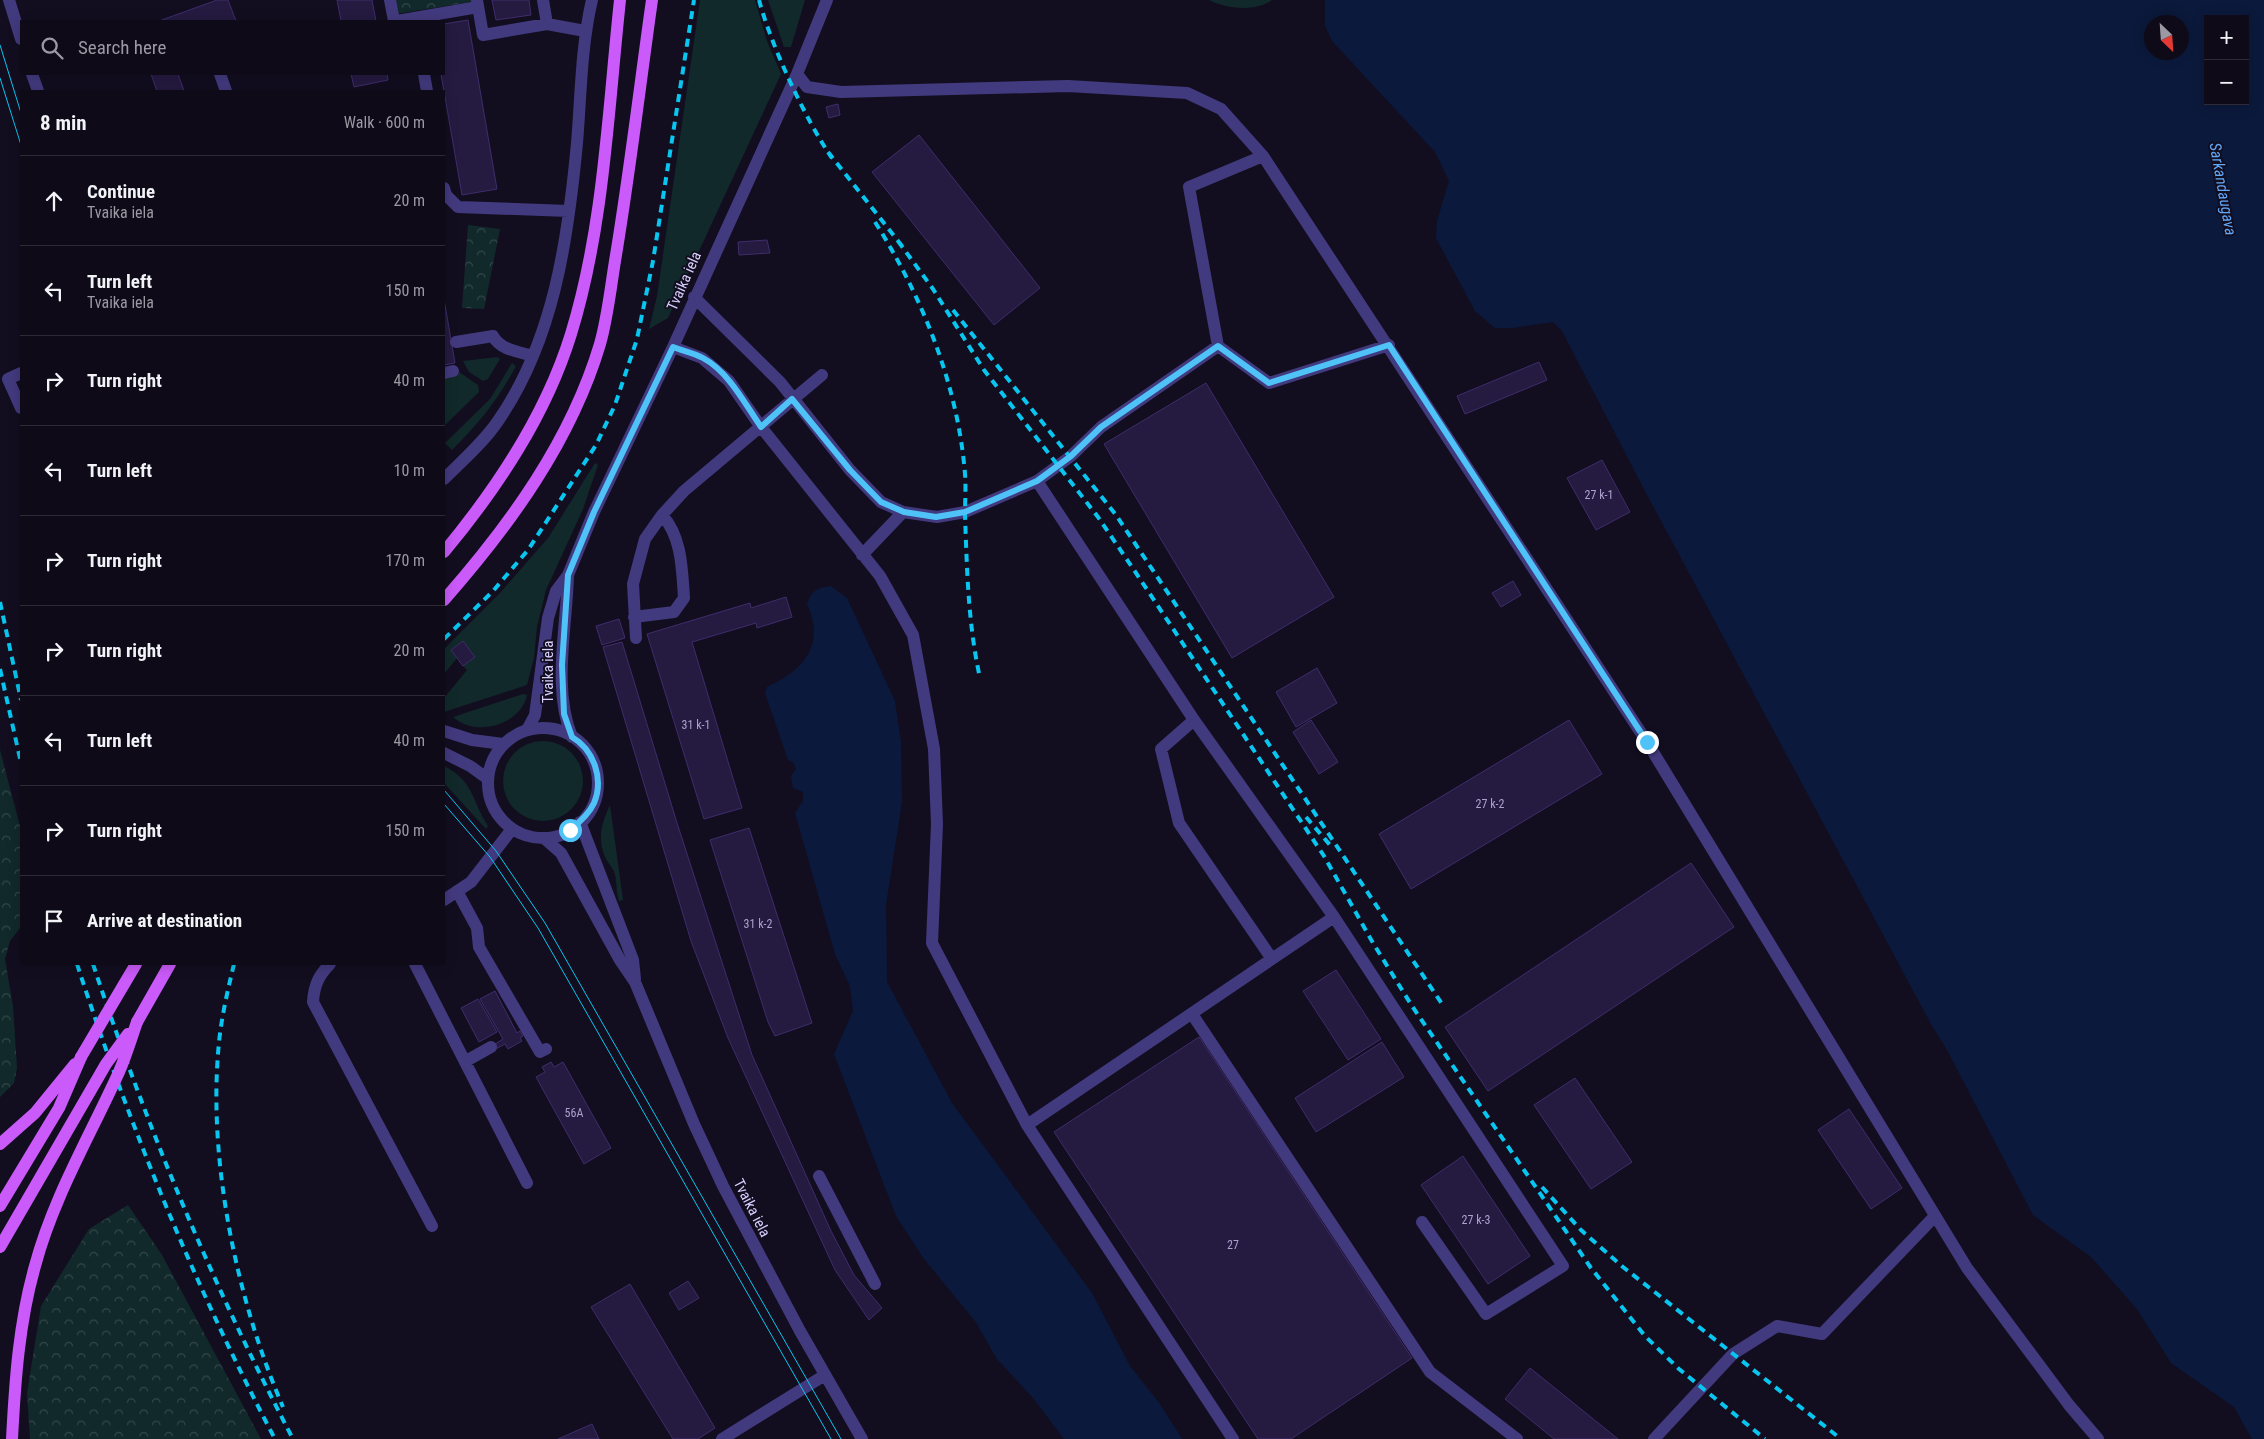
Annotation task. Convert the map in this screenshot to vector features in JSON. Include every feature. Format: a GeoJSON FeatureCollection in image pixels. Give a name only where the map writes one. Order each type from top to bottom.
{"type":"FeatureCollection","features":[{"type":"Feature","properties":{"kind":"main road"},"geometry":{"type":"LineString","coordinates":[[445,551],[500,480],[520,447],[551,386],[571,334],[584,280],[598,206],[620,0]]}},
{"type":"Feature","properties":{"kind":"main road"},"geometry":{"type":"LineString","coordinates":[[445,599],[507,524],[557,446],[580,396],[600,343],[623,210],[652,0]]}},
{"type":"Feature","properties":{"kind":"main road"},"geometry":{"type":"LineString","coordinates":[[0,1206],[59,1108],[82,1057],[135,965]]}},
{"type":"Feature","properties":{"kind":"main road"},"geometry":{"type":"LineString","coordinates":[[0,1247],[106,1064],[137,1022],[169,965]]}},
{"type":"Feature","properties":{"kind":"main road"},"geometry":{"type":"LineString","coordinates":[[12,1439],[14,1394],[23,1318],[35,1266],[60,1197],[120,1071],[137,1022]]}},
{"type":"Feature","properties":{"kind":"main road"},"geometry":{"type":"LineString","coordinates":[[0,1144],[35,1113],[82,1057]]}},
{"type":"Feature","properties":{"kind":"street"},"geometry":{"type":"LineString","coordinates":[[9,0],[20,36]]}},
{"type":"Feature","properties":{"kind":"street"},"geometry":{"type":"LineString","coordinates":[[390,0],[396,20]]}},
{"type":"Feature","properties":{"kind":"street"},"geometry":{"type":"LineString","coordinates":[[542,0],[547,24]]}},
{"type":"Feature","properties":{"kind":"street"},"geometry":{"type":"LineString","coordinates":[[445,478],[497,422],[533,356],[556,283],[569,210],[577,143],[585,31],[592,0]]}},
{"type":"Feature","properties":{"kind":"street","name":"Tvaika iela"},"geometry":{"type":"LineString","coordinates":[[526,730],[535,715],[548,618],[556,591],[568,575],[594,512],[673,347],[694,297],[797,74],[827,0]]}},
{"type":"Feature","properties":{"kind":"street"},"geometry":{"type":"LineString","coordinates":[[415,20],[478,3],[483,35],[547,24],[585,31]]}},
{"type":"Feature","properties":{"kind":"street"},"geometry":{"type":"LineString","coordinates":[[797,74],[807,87],[841,92],[1068,86],[1187,93],[1221,109],[1263,156],[1389,345],[1647,742],[1966,1268],[2069,1405],[2098,1439]]}},
{"type":"Feature","properties":{"kind":"street"},"geometry":{"type":"LineString","coordinates":[[32,75],[38,90]]}},
{"type":"Feature","properties":{"kind":"street"},"geometry":{"type":"LineString","coordinates":[[220,75],[226,90]]}},
{"type":"Feature","properties":{"kind":"street"},"geometry":{"type":"LineString","coordinates":[[424,75],[427,90]]}},
{"type":"Feature","properties":{"kind":"street"},"geometry":{"type":"LineString","coordinates":[[1263,156],[1189,187],[1218,346],[1269,383],[1389,345]]}},
{"type":"Feature","properties":{"kind":"street"},"geometry":{"type":"LineString","coordinates":[[445,192],[458,207],[569,210]]}},
{"type":"Feature","properties":{"kind":"street"},"geometry":{"type":"LineString","coordinates":[[694,297],[746,347],[856,476],[881,502],[904,512],[936,517],[965,512],[1037,481],[1071,456],[1101,427],[1218,346]]}},
{"type":"Feature","properties":{"kind":"street"},"geometry":{"type":"LineString","coordinates":[[456,342],[493,336],[496,342],[504,346],[533,356]]}},
{"type":"Feature","properties":{"kind":"street"},"geometry":{"type":"LineString","coordinates":[[673,347],[702,358],[729,381],[761,427],[880,576],[913,635],[934,748],[937,824],[932,943],[1027,1125],[1233,1439]]}},
{"type":"Feature","properties":{"kind":"street"},"geometry":{"type":"LineString","coordinates":[[20,373],[8,379],[20,406]]}},
{"type":"Feature","properties":{"kind":"street"},"geometry":{"type":"LineString","coordinates":[[636,638],[633,584],[645,539],[662,514],[684,491],[822,375]]}},
{"type":"Feature","properties":{"kind":"street"},"geometry":{"type":"LineString","coordinates":[[1037,481],[1194,720],[1334,917],[1563,1266],[1486,1314],[1422,1222]]}},
{"type":"Feature","properties":{"kind":"street"},"geometry":{"type":"LineString","coordinates":[[862,555],[904,512]]}},
{"type":"Feature","properties":{"kind":"street"},"geometry":{"type":"LineString","coordinates":[[634,618],[674,612],[684,598],[680,555],[671,525],[662,514]]}},
{"type":"Feature","properties":{"kind":"street","name":"Tvaika iela"},"geometry":{"type":"LineString","coordinates":[[568,575],[562,665],[564,714],[572,737]]}},
{"type":"Feature","properties":{"kind":"street"},"geometry":{"type":"LineString","coordinates":[[1194,720],[1161,749],[1179,823],[1272,959]]}},
{"type":"Feature","properties":{"kind":"street","name":"Tvaika iela"},"geometry":{"type":"LineString","coordinates":[[526,730],[544,728],[562,732],[572,737],[580,742],[589,753],[596,769],[598,786],[594,803],[580,822],[558,835],[544,838]]}},
{"type":"Feature","properties":{"kind":"street"},"geometry":{"type":"LineString","coordinates":[[526,730],[503,744],[491,765],[488,779],[489,796],[497,813],[512,828],[524,835],[544,838]]}},
{"type":"Feature","properties":{"kind":"street"},"geometry":{"type":"LineString","coordinates":[[445,731],[472,740],[503,744]]}},
{"type":"Feature","properties":{"kind":"street"},"geometry":{"type":"LineString","coordinates":[[445,754],[470,766],[488,779]]}},
{"type":"Feature","properties":{"kind":"street","name":"Tvaika iela"},"geometry":{"type":"LineString","coordinates":[[580,822],[632,960],[635,982]]}},
{"type":"Feature","properties":{"kind":"street"},"geometry":{"type":"LineString","coordinates":[[445,899],[471,882],[512,828]]}},
{"type":"Feature","properties":{"kind":"street","name":"Tvaika iela"},"geometry":{"type":"LineString","coordinates":[[544,838],[561,854],[620,960],[635,982],[694,1124],[752,1245],[862,1439]]}},
{"type":"Feature","properties":{"kind":"street"},"geometry":{"type":"LineString","coordinates":[[457,891],[477,928],[479,947],[540,1052],[546,1048]]}},
{"type":"Feature","properties":{"kind":"street"},"geometry":{"type":"LineString","coordinates":[[1027,1125],[1334,917]]}},
{"type":"Feature","properties":{"kind":"street"},"geometry":{"type":"LineString","coordinates":[[329,965],[321,973],[314,988],[313,1002],[432,1226]]}},
{"type":"Feature","properties":{"kind":"street"},"geometry":{"type":"LineString","coordinates":[[416,965],[527,1182]]}},
{"type":"Feature","properties":{"kind":"street"},"geometry":{"type":"LineString","coordinates":[[1192,1014],[1430,1372],[1517,1439]]}},
{"type":"Feature","properties":{"kind":"street"},"geometry":{"type":"LineString","coordinates":[[466,1061],[491,1047]]}},
{"type":"Feature","properties":{"kind":"street"},"geometry":{"type":"LineString","coordinates":[[819,1176],[875,1284]]}},
{"type":"Feature","properties":{"kind":"street"},"geometry":{"type":"LineString","coordinates":[[1654,1439],[1733,1354],[1777,1326],[1822,1334],[1935,1216]]}},
{"type":"Feature","properties":{"kind":"street"},"geometry":{"type":"LineString","coordinates":[[722,1439],[825,1376]]}},
{"type":"Feature","properties":{"kind":"green space"},"geometry":{"type":"Polygon","coordinates":[[[393,0],[471,0],[471,2],[396,14],[393,0]]]}},
{"type":"Feature","properties":{"kind":"green space"},"geometry":{"type":"Polygon","coordinates":[[[700,0],[755,0],[767,41],[781,74],[668,318],[649,329],[657,296],[700,0]]]}},
{"type":"Feature","properties":{"kind":"green space"},"geometry":{"type":"Polygon","coordinates":[[[768,0],[805,0],[791,47],[784,47],[768,0]]]}},
{"type":"Feature","properties":{"kind":"green space"},"geometry":{"type":"Polygon","coordinates":[[[1209,0],[1272,0],[1258,6],[1241,8],[1209,0]]]}},
{"type":"Feature","properties":{"kind":"green space"},"geometry":{"type":"Polygon","coordinates":[[[468,225],[500,229],[484,309],[462,308],[468,225]]]}},
{"type":"Feature","properties":{"kind":"green space"},"geometry":{"type":"Polygon","coordinates":[[[497,357],[500,359],[488,379],[483,381],[469,372],[463,361],[497,357]]]}},
{"type":"Feature","properties":{"kind":"green space"},"geometry":{"type":"Polygon","coordinates":[[[512,363],[516,366],[503,389],[480,420],[452,450],[445,443],[490,399],[512,363]]]}},
{"type":"Feature","properties":{"kind":"green space"},"geometry":{"type":"Polygon","coordinates":[[[459,372],[478,385],[479,392],[445,425],[445,377],[459,372]]]}},
{"type":"Feature","properties":{"kind":"green space"},"geometry":{"type":"Polygon","coordinates":[[[595,463],[598,465],[583,509],[546,590],[537,627],[534,658],[527,685],[445,712],[445,697],[467,670],[463,666],[475,657],[463,641],[451,650],[457,658],[445,673],[445,648],[500,593],[548,538],[595,463]]]}},
{"type":"Feature","properties":{"kind":"green space"},"geometry":{"type":"Polygon","coordinates":[[[523,694],[527,695],[523,705],[516,714],[507,721],[496,725],[473,727],[453,717],[523,694]]]}},
{"type":"Feature","properties":{"kind":"green space"},"geometry":{"type":"Polygon","coordinates":[[[543,741],[558,744],[571,753],[580,766],[583,781],[580,796],[571,809],[558,818],[543,821],[528,818],[515,809],[506,796],[503,781],[506,766],[515,753],[528,744],[543,741]]]}},
{"type":"Feature","properties":{"kind":"green space"},"geometry":{"type":"Polygon","coordinates":[[[0,750],[20,826],[20,928],[10,941],[5,959],[13,1006],[17,1068],[14,1083],[0,1097],[0,750]]]}},
{"type":"Feature","properties":{"kind":"green space"},"geometry":{"type":"Polygon","coordinates":[[[445,767],[462,778],[467,785],[488,826],[486,829],[445,784],[445,767]]]}},
{"type":"Feature","properties":{"kind":"green space"},"geometry":{"type":"Polygon","coordinates":[[[610,805],[623,900],[619,901],[615,874],[605,857],[601,843],[603,824],[610,805]]]}},
{"type":"Feature","properties":{"kind":"green space"},"geometry":{"type":"Polygon","coordinates":[[[128,1205],[162,1255],[261,1439],[30,1439],[27,1393],[41,1306],[89,1229],[128,1205]]]}},
{"type":"Feature","properties":{"kind":"water","name":"Sarkandaugava"},"geometry":{"type":"Polygon","coordinates":[[[1325,0],[2264,0],[2264,1439],[2252,1439],[2234,1407],[2171,1363],[2137,1309],[2091,1257],[2033,1215],[1946,1048],[1931,1024],[1645,491],[1562,331],[1553,322],[1513,328],[1495,328],[1475,311],[1436,238],[1437,221],[1449,181],[1435,152],[1332,41],[1325,26],[1325,0]]]}},
{"type":"Feature","properties":{"kind":"water"},"geometry":{"type":"Polygon","coordinates":[[[831,586],[847,598],[895,701],[901,742],[902,802],[886,905],[887,982],[952,1103],[1092,1293],[1130,1366],[1160,1404],[1182,1439],[1064,1439],[1033,1398],[997,1359],[975,1321],[924,1259],[896,1216],[834,1054],[853,1011],[850,986],[835,954],[795,813],[803,801],[803,792],[793,788],[791,776],[796,769],[793,762],[788,760],[765,693],[767,687],[792,673],[808,654],[814,632],[807,604],[816,590],[831,586]]]}},
{"type":"Feature","properties":{"kind":"building"},"geometry":{"type":"Polygon","coordinates":[[[217,0],[228,0],[236,20],[162,20],[217,0]]]}},
{"type":"Feature","properties":{"kind":"building"},"geometry":{"type":"Polygon","coordinates":[[[337,0],[372,0],[376,20],[341,20],[337,0]]]}},
{"type":"Feature","properties":{"kind":"building"},"geometry":{"type":"Polygon","coordinates":[[[492,0],[529,0],[531,15],[496,20],[492,0]]]}},
{"type":"Feature","properties":{"kind":"building"},"geometry":{"type":"Polygon","coordinates":[[[468,20],[497,189],[462,195],[441,75],[445,75],[445,24],[468,20]]]}},
{"type":"Feature","properties":{"kind":"building"},"geometry":{"type":"Polygon","coordinates":[[[151,75],[178,75],[184,90],[157,90],[151,75]]]}},
{"type":"Feature","properties":{"kind":"building"},"geometry":{"type":"Polygon","coordinates":[[[351,75],[387,75],[388,80],[354,87],[351,75]]]}},
{"type":"Feature","properties":{"kind":"building"},"geometry":{"type":"Polygon","coordinates":[[[838,104],[840,115],[829,118],[826,107],[838,104]]]}},
{"type":"Feature","properties":{"kind":"building"},"geometry":{"type":"Polygon","coordinates":[[[919,135],[1040,288],[994,325],[872,172],[919,135]]]}},
{"type":"Feature","properties":{"kind":"building"},"geometry":{"type":"Polygon","coordinates":[[[767,240],[770,253],[739,255],[738,242],[767,240]]]}},
{"type":"Feature","properties":{"kind":"building"},"geometry":{"type":"Polygon","coordinates":[[[445,305],[455,363],[445,365],[445,305]]]}},
{"type":"Feature","properties":{"kind":"building"},"geometry":{"type":"Polygon","coordinates":[[[1539,362],[1547,380],[1465,414],[1457,396],[1539,362]]]}},
{"type":"Feature","properties":{"kind":"building"},"geometry":{"type":"Polygon","coordinates":[[[1206,383],[1334,597],[1232,658],[1104,444],[1206,383]]]}},
{"type":"Feature","properties":{"kind":"building"},"geometry":{"type":"Polygon","coordinates":[[[1602,460],[1630,512],[1596,530],[1567,478],[1602,460]]]}},
{"type":"Feature","properties":{"kind":"building"},"geometry":{"type":"Polygon","coordinates":[[[1513,581],[1521,595],[1501,607],[1492,593],[1513,581]]]}},
{"type":"Feature","properties":{"kind":"building"},"geometry":{"type":"Polygon","coordinates":[[[786,597],[792,617],[757,628],[756,623],[692,642],[742,808],[704,819],[647,634],[750,603],[751,608],[786,597]]]}},
{"type":"Feature","properties":{"kind":"building"},"geometry":{"type":"Polygon","coordinates":[[[619,619],[625,638],[602,645],[596,626],[619,619]]]}},
{"type":"Feature","properties":{"kind":"building"},"geometry":{"type":"Polygon","coordinates":[[[463,641],[475,657],[463,666],[451,650],[463,641]]]}},
{"type":"Feature","properties":{"kind":"building"},"geometry":{"type":"Polygon","coordinates":[[[622,642],[677,823],[752,1055],[831,1231],[854,1275],[882,1308],[869,1320],[835,1270],[728,1038],[691,941],[603,647],[622,642]]]}},
{"type":"Feature","properties":{"kind":"building"},"geometry":{"type":"Polygon","coordinates":[[[1317,668],[1337,703],[1296,727],[1276,692],[1317,668]]]}},
{"type":"Feature","properties":{"kind":"building"},"geometry":{"type":"Polygon","coordinates":[[[1311,720],[1338,762],[1319,774],[1293,732],[1311,720]]]}},
{"type":"Feature","properties":{"kind":"building"},"geometry":{"type":"Polygon","coordinates":[[[1569,720],[1602,774],[1411,889],[1379,834],[1569,720]]]}},
{"type":"Feature","properties":{"kind":"building"},"geometry":{"type":"Polygon","coordinates":[[[749,828],[812,1023],[775,1036],[768,1022],[710,840],[749,828]]]}},
{"type":"Feature","properties":{"kind":"building"},"geometry":{"type":"Polygon","coordinates":[[[1691,863],[1734,927],[1488,1091],[1445,1027],[1691,863]]]}},
{"type":"Feature","properties":{"kind":"building"},"geometry":{"type":"Polygon","coordinates":[[[1336,970],[1381,1039],[1348,1060],[1303,991],[1336,970]]]}},
{"type":"Feature","properties":{"kind":"building"},"geometry":{"type":"Polygon","coordinates":[[[495,991],[517,1033],[520,1031],[523,1036],[520,1038],[522,1041],[508,1049],[505,1044],[494,1050],[492,1046],[503,1039],[480,999],[495,991]]]}},
{"type":"Feature","properties":{"kind":"building"},"geometry":{"type":"Polygon","coordinates":[[[478,999],[497,1032],[479,1042],[461,1008],[478,999]]]}},
{"type":"Feature","properties":{"kind":"building"},"geometry":{"type":"Polygon","coordinates":[[[1199,1037],[1412,1358],[1291,1439],[1258,1439],[1054,1132],[1199,1037]]]}},
{"type":"Feature","properties":{"kind":"building"},"geometry":{"type":"Polygon","coordinates":[[[1382,1042],[1404,1077],[1316,1132],[1295,1098],[1382,1042]]]}},
{"type":"Feature","properties":{"kind":"building"},"geometry":{"type":"Polygon","coordinates":[[[551,1062],[554,1067],[563,1062],[611,1148],[584,1164],[536,1077],[545,1072],[542,1067],[551,1062]]]}},
{"type":"Feature","properties":{"kind":"building"},"geometry":{"type":"Polygon","coordinates":[[[1575,1078],[1632,1162],[1591,1189],[1534,1105],[1575,1078]]]}},
{"type":"Feature","properties":{"kind":"building"},"geometry":{"type":"Polygon","coordinates":[[[1849,1109],[1902,1188],[1871,1209],[1818,1130],[1849,1109]]]}},
{"type":"Feature","properties":{"kind":"building"},"geometry":{"type":"Polygon","coordinates":[[[1463,1156],[1530,1256],[1488,1284],[1421,1185],[1463,1156]]]}},
{"type":"Feature","properties":{"kind":"building"},"geometry":{"type":"Polygon","coordinates":[[[688,1281],[699,1298],[679,1310],[669,1293],[688,1281]]]}},
{"type":"Feature","properties":{"kind":"building"},"geometry":{"type":"Polygon","coordinates":[[[630,1284],[715,1428],[698,1439],[673,1439],[591,1307],[630,1284]]]}},
{"type":"Feature","properties":{"kind":"building"},"geometry":{"type":"Polygon","coordinates":[[[1530,1368],[1618,1439],[1554,1439],[1505,1399],[1530,1368]]]}},
{"type":"Feature","properties":{"kind":"building"},"geometry":{"type":"Polygon","coordinates":[[[592,1424],[599,1439],[558,1439],[592,1424]]]}},
{"type":"Feature","properties":{"kind":"tram line"},"geometry":{"type":"LineString","coordinates":[[0,45],[20,110]]}},
{"type":"Feature","properties":{"kind":"tram line"},"geometry":{"type":"LineString","coordinates":[[0,78],[20,142]]}},
{"type":"Feature","properties":{"kind":"tram line"},"geometry":{"type":"LineString","coordinates":[[445,791],[496,851],[545,923],[841,1439]]}},
{"type":"Feature","properties":{"kind":"tram line"},"geometry":{"type":"LineString","coordinates":[[445,805],[490,857],[538,928],[831,1439]]}},
{"type":"Feature","properties":{"kind":"railway"},"geometry":{"type":"LineString","coordinates":[[445,638],[493,591],[528,550],[596,445],[615,405],[637,339],[653,261],[694,0]]}},
{"type":"Feature","properties":{"kind":"railway"},"geometry":{"type":"LineString","coordinates":[[759,0],[780,59],[800,103],[832,158]]}},
{"type":"Feature","properties":{"kind":"railway"},"geometry":{"type":"LineString","coordinates":[[828,152],[902,246]]}},
{"type":"Feature","properties":{"kind":"railway"},"geometry":{"type":"LineString","coordinates":[[875,222],[908,280],[922,311],[935,342],[955,407],[965,474],[966,556],[969,597],[980,678]]}},
{"type":"Feature","properties":{"kind":"railway"},"geometry":{"type":"LineString","coordinates":[[898,241],[933,289],[984,370],[1098,517],[1134,570],[1324,856],[1373,943],[1412,1006],[1591,1268],[1645,1336],[1679,1369],[1765,1439]]}},
{"type":"Feature","properties":{"kind":"railway"},"geometry":{"type":"LineString","coordinates":[[953,310],[1116,515],[1444,1007]]}},
{"type":"Feature","properties":{"kind":"railway"},"geometry":{"type":"LineString","coordinates":[[0,602],[20,695]]}},
{"type":"Feature","properties":{"kind":"railway"},"geometry":{"type":"LineString","coordinates":[[0,669],[20,759]]}},
{"type":"Feature","properties":{"kind":"railway"},"geometry":{"type":"LineString","coordinates":[[1306,817],[1330,845]]}},
{"type":"Feature","properties":{"kind":"railway"},"geometry":{"type":"LineString","coordinates":[[77,965],[119,1086],[166,1206],[218,1324],[275,1439]]}},
{"type":"Feature","properties":{"kind":"railway"},"geometry":{"type":"LineString","coordinates":[[93,965],[136,1086],[183,1206],[236,1323],[293,1439]]}},
{"type":"Feature","properties":{"kind":"railway"},"geometry":{"type":"LineString","coordinates":[[234,965],[226,997],[218,1054],[216,1097],[223,1188],[230,1234],[240,1279],[267,1367],[283,1407]]}},
{"type":"Feature","properties":{"kind":"railway"},"geometry":{"type":"LineString","coordinates":[[1542,1187],[1581,1230],[1623,1267],[1841,1439]]}},
{"type":"Feature","properties":{"kind":"route"},"geometry":{"type":"LineString","coordinates":[[570,830],[587,815],[594,803],[598,786],[596,769],[589,753],[580,742],[572,737],[564,714],[562,665],[568,600],[568,575],[594,512],[673,347],[702,358],[713,366],[729,381],[761,427],[792,399],[850,470],[881,502],[904,512],[936,517],[965,512],[1037,481],[1071,456],[1101,427],[1218,346],[1269,383],[1389,345],[1647,742]]}}]}
